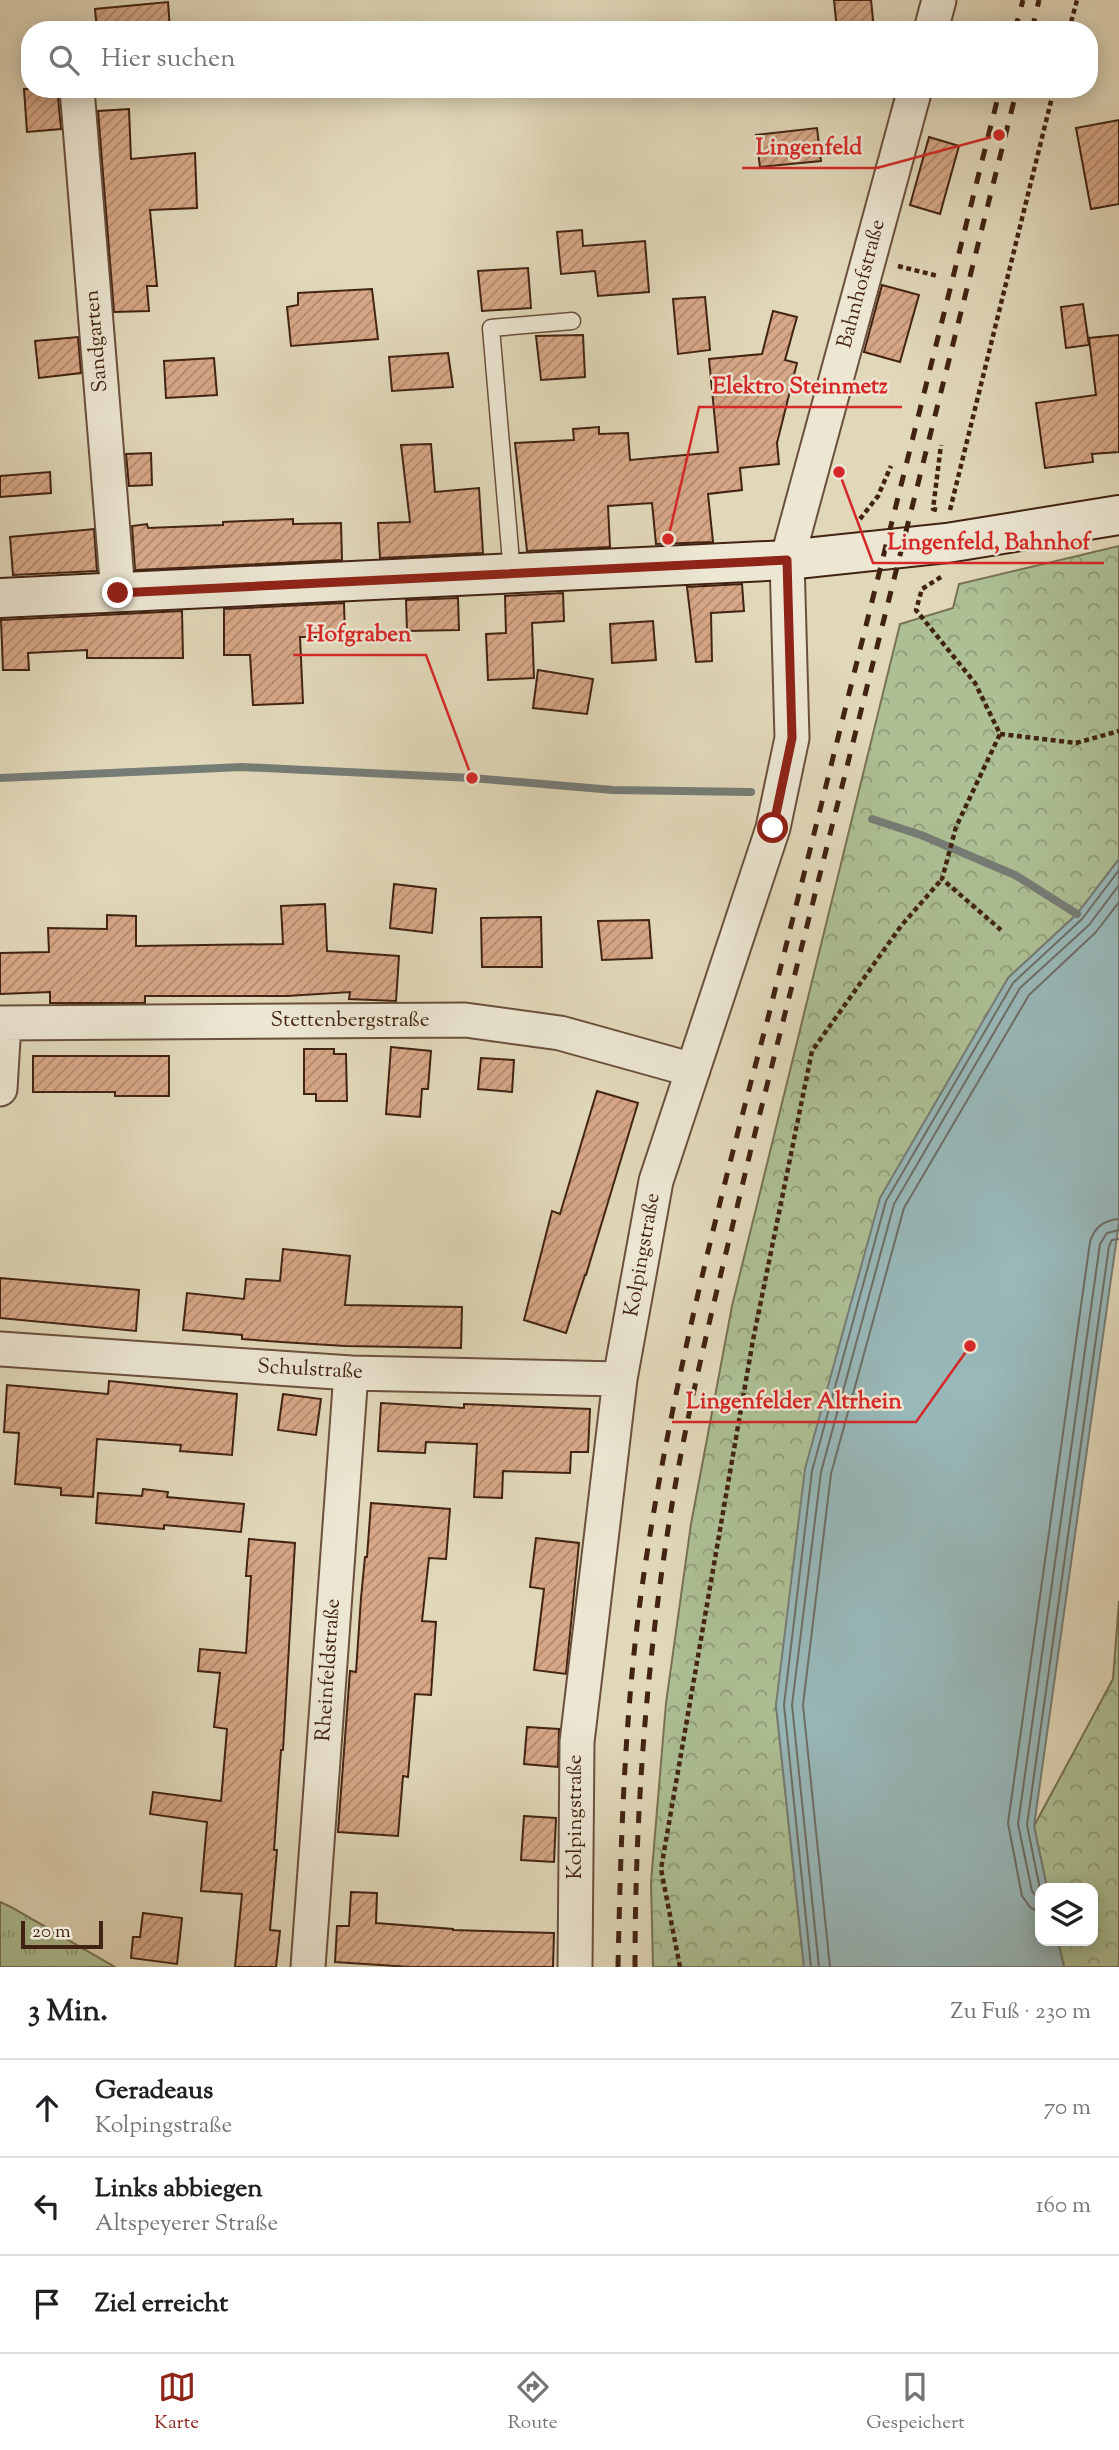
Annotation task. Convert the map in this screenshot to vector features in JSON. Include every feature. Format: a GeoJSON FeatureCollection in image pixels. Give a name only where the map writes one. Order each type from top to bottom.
{"type":"FeatureCollection","features":[{"type":"Feature","properties":{"kind":"main road"},"geometry":{"type":"LineString","coordinates":[[0,598],[787,560],[947,543],[1119,515]]}},
{"type":"Feature","properties":{"kind":"street"},"geometry":{"type":"LineString","coordinates":[[933,21],[939,0]]}},
{"type":"Feature","properties":{"kind":"street","name":"Sandgarten"},"geometry":{"type":"LineString","coordinates":[[78,98],[118,593]]}},
{"type":"Feature","properties":{"kind":"street","name":"Bahnhofstraße"},"geometry":{"type":"LineString","coordinates":[[787,560],[913,98]]}},
{"type":"Feature","properties":{"kind":"street","name":"Kolpingstraße"},"geometry":{"type":"LineString","coordinates":[[575,1967],[576,1742],[620,1379],[656,1181],[773,828],[792,738],[787,560]]}},
{"type":"Feature","properties":{"kind":"street","name":"Stettenbergstraße"},"geometry":{"type":"LineString","coordinates":[[2,1023],[465,1020],[561,1033],[693,1070]]}},
{"type":"Feature","properties":{"kind":"street"},"geometry":{"type":"LineString","coordinates":[[0,1089],[2,1023]]}},
{"type":"Feature","properties":{"kind":"street","name":"Schulstraße"},"geometry":{"type":"LineString","coordinates":[[0,1349],[351,1373],[620,1379]]}},
{"type":"Feature","properties":{"kind":"street","name":"Rheinfeldstraße"},"geometry":{"type":"LineString","coordinates":[[308,1967],[351,1373]]}},
{"type":"Feature","properties":{"kind":"lane"},"geometry":{"type":"LineString","coordinates":[[512,574],[491,328],[572,321]]}},
{"type":"Feature","properties":{"kind":"path"},"geometry":{"type":"LineString","coordinates":[[1071,21],[1077,0]]}},
{"type":"Feature","properties":{"kind":"path"},"geometry":{"type":"LineString","coordinates":[[950,511],[1052,98]]}},
{"type":"Feature","properties":{"kind":"path"},"geometry":{"type":"LineString","coordinates":[[913,270],[938,276]]}},
{"type":"Feature","properties":{"kind":"path"},"geometry":{"type":"LineString","coordinates":[[933,509],[941,445]]}},
{"type":"Feature","properties":{"kind":"path"},"geometry":{"type":"LineString","coordinates":[[859,521],[878,496],[891,466]]}},
{"type":"Feature","properties":{"kind":"path"},"geometry":{"type":"LineString","coordinates":[[922,589],[916,610],[975,683],[1000,734]]}},
{"type":"Feature","properties":{"kind":"path"},"geometry":{"type":"LineString","coordinates":[[1000,734],[1076,743],[1119,731]]}},
{"type":"Feature","properties":{"kind":"path"},"geometry":{"type":"LineString","coordinates":[[680,1967],[661,1869],[753,1340],[812,1051],[901,926],[942,879],[956,827],[1000,734]]}},
{"type":"Feature","properties":{"kind":"path"},"geometry":{"type":"LineString","coordinates":[[942,879],[1001,930]]}},
{"type":"Feature","properties":{"kind":"green space"},"geometry":{"type":"Polygon","coordinates":[[[1119,546],[1119,859],[1077,914],[1008,978],[776,1705],[804,1967],[653,1967],[651,1882],[666,1703],[691,1524],[732,1306],[900,624],[953,608],[959,584],[1119,546]]]}},
{"type":"Feature","properties":{"kind":"green space"},"geometry":{"type":"Polygon","coordinates":[[[1119,1601],[1119,1967],[1064,1967],[1059,1946],[1098,1946],[1098,1883],[1046,1883],[1034,1826],[1113,1679],[1119,1601]]]}},
{"type":"Feature","properties":{"kind":"green space"},"geometry":{"type":"Polygon","coordinates":[[[0,1902],[11,1907],[115,1967],[0,1967],[0,1902]]]}},
{"type":"Feature","properties":{"kind":"water"},"geometry":{"type":"Polygon","coordinates":[[[1119,859],[1119,1222],[1034,1826],[1046,1883],[1035,1883],[1035,1946],[1059,1946],[1064,1967],[804,1967],[776,1705],[805,1469],[880,1198],[1008,978],[1077,914],[1119,859]]]}},
{"type":"Feature","properties":{"kind":"building"},"geometry":{"type":"Polygon","coordinates":[[[834,0],[871,0],[873,21],[836,21],[834,0]]]}},
{"type":"Feature","properties":{"kind":"building"},"geometry":{"type":"Polygon","coordinates":[[[168,2],[169,21],[96,21],[95,9],[168,2]]]}},
{"type":"Feature","properties":{"kind":"building"},"geometry":{"type":"Polygon","coordinates":[[[25,98],[58,98],[61,129],[27,132],[25,98]]]}},
{"type":"Feature","properties":{"kind":"building"},"geometry":{"type":"Polygon","coordinates":[[[129,109],[131,159],[195,153],[197,208],[150,210],[157,286],[147,286],[149,311],[114,312],[98,111],[129,109]]]}},
{"type":"Feature","properties":{"kind":"building"},"geometry":{"type":"Polygon","coordinates":[[[1119,120],[1119,204],[1091,209],[1076,128],[1119,120]]]}},
{"type":"Feature","properties":{"kind":"building"},"geometry":{"type":"Polygon","coordinates":[[[817,128],[821,161],[760,167],[756,135],[817,128]]]}},
{"type":"Feature","properties":{"kind":"building"},"geometry":{"type":"Polygon","coordinates":[[[929,137],[959,146],[940,214],[910,205],[929,137]]]}},
{"type":"Feature","properties":{"kind":"building"},"geometry":{"type":"Polygon","coordinates":[[[582,230],[583,246],[645,241],[649,292],[598,296],[595,271],[561,274],[557,232],[582,230]]]}},
{"type":"Feature","properties":{"kind":"building"},"geometry":{"type":"Polygon","coordinates":[[[528,268],[531,308],[482,311],[478,271],[528,268]]]}},
{"type":"Feature","properties":{"kind":"building"},"geometry":{"type":"Polygon","coordinates":[[[882,285],[919,295],[900,362],[864,352],[882,285]]]}},
{"type":"Feature","properties":{"kind":"building"},"geometry":{"type":"Polygon","coordinates":[[[372,289],[378,339],[291,346],[287,307],[298,305],[298,293],[372,289]]]}},
{"type":"Feature","properties":{"kind":"building"},"geometry":{"type":"Polygon","coordinates":[[[705,297],[710,350],[678,354],[673,299],[705,297]]]}},
{"type":"Feature","properties":{"kind":"building"},"geometry":{"type":"Polygon","coordinates":[[[1083,304],[1089,345],[1066,348],[1061,307],[1083,304]]]}},
{"type":"Feature","properties":{"kind":"building"},"geometry":{"type":"Polygon","coordinates":[[[773,311],[797,317],[785,360],[797,363],[777,443],[779,464],[740,468],[742,490],[708,494],[713,542],[656,544],[652,503],[608,506],[610,547],[527,551],[515,443],[574,440],[573,429],[599,427],[599,434],[628,433],[630,460],[718,452],[709,359],[762,354],[773,311]]]}},
{"type":"Feature","properties":{"kind":"building"},"geometry":{"type":"Polygon","coordinates":[[[583,335],[585,377],[541,380],[536,336],[583,335]]]}},
{"type":"Feature","properties":{"kind":"building"},"geometry":{"type":"Polygon","coordinates":[[[1119,335],[1119,452],[1092,454],[1093,462],[1045,468],[1036,403],[1096,395],[1089,338],[1119,335]]]}},
{"type":"Feature","properties":{"kind":"building"},"geometry":{"type":"Polygon","coordinates":[[[78,337],[81,373],[39,378],[35,341],[78,337]]]}},
{"type":"Feature","properties":{"kind":"building"},"geometry":{"type":"Polygon","coordinates":[[[448,353],[453,387],[392,391],[389,357],[448,353]]]}},
{"type":"Feature","properties":{"kind":"building"},"geometry":{"type":"Polygon","coordinates":[[[214,358],[217,395],[166,398],[164,361],[214,358]]]}},
{"type":"Feature","properties":{"kind":"building"},"geometry":{"type":"Polygon","coordinates":[[[431,444],[435,492],[479,488],[483,553],[380,558],[378,523],[410,522],[401,445],[431,444]]]}},
{"type":"Feature","properties":{"kind":"building"},"geometry":{"type":"Polygon","coordinates":[[[151,453],[152,485],[129,486],[126,454],[151,453]]]}},
{"type":"Feature","properties":{"kind":"building"},"geometry":{"type":"Polygon","coordinates":[[[50,472],[51,493],[0,497],[0,476],[50,472]]]}},
{"type":"Feature","properties":{"kind":"building"},"geometry":{"type":"Polygon","coordinates":[[[293,519],[293,524],[341,523],[342,560],[135,570],[132,526],[147,524],[148,528],[223,525],[223,522],[293,519]]]}},
{"type":"Feature","properties":{"kind":"building"},"geometry":{"type":"Polygon","coordinates":[[[94,529],[97,571],[13,575],[10,537],[94,529]]]}},
{"type":"Feature","properties":{"kind":"building"},"geometry":{"type":"Polygon","coordinates":[[[742,584],[744,611],[711,613],[712,661],[696,662],[687,587],[742,584]]]}},
{"type":"Feature","properties":{"kind":"building"},"geometry":{"type":"Polygon","coordinates":[[[563,593],[564,621],[532,623],[534,678],[488,680],[486,634],[506,633],[505,596],[563,593]]]}},
{"type":"Feature","properties":{"kind":"building"},"geometry":{"type":"Polygon","coordinates":[[[458,598],[459,630],[407,631],[406,600],[458,598]]]}},
{"type":"Feature","properties":{"kind":"building"},"geometry":{"type":"Polygon","coordinates":[[[344,603],[345,637],[300,637],[303,703],[253,705],[250,655],[224,655],[224,609],[344,603]]]}},
{"type":"Feature","properties":{"kind":"building"},"geometry":{"type":"Polygon","coordinates":[[[182,611],[183,658],[87,658],[87,650],[28,653],[29,670],[3,670],[1,620],[182,611]]]}},
{"type":"Feature","properties":{"kind":"building"},"geometry":{"type":"Polygon","coordinates":[[[653,621],[656,660],[612,663],[610,624],[653,621]]]}},
{"type":"Feature","properties":{"kind":"building"},"geometry":{"type":"Polygon","coordinates":[[[538,670],[593,679],[587,714],[533,708],[538,670]]]}},
{"type":"Feature","properties":{"kind":"building"},"geometry":{"type":"Polygon","coordinates":[[[394,884],[436,889],[432,933],[390,928],[394,884]]]}},
{"type":"Feature","properties":{"kind":"building"},"geometry":{"type":"Polygon","coordinates":[[[325,904],[327,951],[399,956],[396,1001],[349,999],[350,992],[287,996],[145,996],[145,1003],[50,1003],[50,992],[0,994],[0,953],[49,952],[48,928],[107,929],[107,915],[136,916],[136,946],[283,944],[281,906],[325,904]]]}},
{"type":"Feature","properties":{"kind":"building"},"geometry":{"type":"Polygon","coordinates":[[[541,917],[542,967],[482,967],[481,918],[541,917]]]}},
{"type":"Feature","properties":{"kind":"building"},"geometry":{"type":"Polygon","coordinates":[[[649,920],[652,958],[602,960],[598,921],[649,920]]]}},
{"type":"Feature","properties":{"kind":"building"},"geometry":{"type":"Polygon","coordinates":[[[391,1047],[431,1051],[428,1089],[422,1089],[420,1117],[386,1114],[391,1047]]]}},
{"type":"Feature","properties":{"kind":"building"},"geometry":{"type":"Polygon","coordinates":[[[304,1049],[334,1049],[334,1054],[346,1054],[347,1101],[316,1101],[316,1094],[304,1094],[304,1049]]]}},
{"type":"Feature","properties":{"kind":"building"},"geometry":{"type":"Polygon","coordinates":[[[33,1056],[169,1056],[169,1096],[115,1096],[115,1092],[33,1092],[33,1056]]]}},
{"type":"Feature","properties":{"kind":"building"},"geometry":{"type":"Polygon","coordinates":[[[481,1058],[514,1060],[512,1092],[478,1089],[481,1058]]]}},
{"type":"Feature","properties":{"kind":"building"},"geometry":{"type":"Polygon","coordinates":[[[597,1091],[638,1103],[566,1333],[524,1320],[552,1211],[560,1214],[597,1091]]]}},
{"type":"Feature","properties":{"kind":"building"},"geometry":{"type":"Polygon","coordinates":[[[283,1249],[350,1256],[345,1305],[462,1307],[461,1348],[281,1342],[242,1339],[242,1335],[183,1330],[187,1293],[244,1299],[246,1279],[280,1281],[283,1249]]]}},
{"type":"Feature","properties":{"kind":"building"},"geometry":{"type":"Polygon","coordinates":[[[0,1278],[139,1290],[136,1331],[0,1318],[0,1278]]]}},
{"type":"Feature","properties":{"kind":"building"},"geometry":{"type":"Polygon","coordinates":[[[109,1381],[237,1394],[232,1455],[180,1451],[181,1445],[97,1439],[93,1497],[61,1495],[61,1488],[15,1484],[19,1433],[4,1432],[7,1385],[108,1394],[109,1381]]]}},
{"type":"Feature","properties":{"kind":"building"},"geometry":{"type":"Polygon","coordinates":[[[283,1394],[321,1399],[316,1435],[278,1430],[283,1394]]]}},
{"type":"Feature","properties":{"kind":"building"},"geometry":{"type":"Polygon","coordinates":[[[381,1403],[464,1408],[464,1404],[590,1409],[588,1452],[571,1452],[570,1473],[503,1471],[502,1498],[474,1497],[477,1444],[426,1442],[425,1453],[378,1451],[381,1403]]]}},
{"type":"Feature","properties":{"kind":"building"},"geometry":{"type":"Polygon","coordinates":[[[143,1489],[168,1492],[167,1497],[244,1504],[241,1532],[164,1525],[164,1529],[96,1523],[98,1493],[142,1496],[143,1489]]]}},
{"type":"Feature","properties":{"kind":"building"},"geometry":{"type":"Polygon","coordinates":[[[371,1503],[450,1509],[446,1559],[429,1558],[422,1621],[436,1622],[431,1695],[415,1694],[408,1777],[403,1776],[398,1836],[338,1832],[350,1671],[356,1672],[371,1503]]]}},
{"type":"Feature","properties":{"kind":"building"},"geometry":{"type":"Polygon","coordinates":[[[536,1538],[579,1543],[566,1674],[534,1670],[544,1589],[530,1587],[536,1538]]]}},
{"type":"Feature","properties":{"kind":"building"},"geometry":{"type":"Polygon","coordinates":[[[249,1539],[295,1543],[270,1930],[280,1931],[276,1967],[235,1967],[242,1894],[201,1891],[207,1822],[150,1814],[153,1792],[221,1801],[227,1729],[214,1727],[220,1673],[198,1671],[200,1649],[246,1653],[251,1576],[246,1576],[249,1539]]]}},
{"type":"Feature","properties":{"kind":"building"},"geometry":{"type":"Polygon","coordinates":[[[527,1727],[559,1729],[558,1767],[524,1764],[527,1727]]]}},
{"type":"Feature","properties":{"kind":"building"},"geometry":{"type":"Polygon","coordinates":[[[524,1816],[556,1818],[554,1862],[521,1860],[524,1816]]]}},
{"type":"Feature","properties":{"kind":"building"},"geometry":{"type":"Polygon","coordinates":[[[351,1892],[377,1893],[376,1923],[453,1930],[554,1933],[553,1967],[410,1967],[335,1962],[337,1926],[349,1926],[351,1892]]]}},
{"type":"Feature","properties":{"kind":"building"},"geometry":{"type":"Polygon","coordinates":[[[143,1913],[182,1918],[177,1964],[131,1958],[133,1937],[140,1937],[143,1913]]]}},
{"type":"Feature","properties":{"kind":"waterway"},"geometry":{"type":"LineString","coordinates":[[0,778],[242,767],[472,778],[613,790],[751,792]]}},
{"type":"Feature","properties":{"kind":"waterway"},"geometry":{"type":"LineString","coordinates":[[872,819],[921,835],[1015,875],[1077,914]]}},
{"type":"Feature","properties":{"kind":"railway"},"geometry":{"type":"LineString","coordinates":[[1017,21],[1023,0]]}},
{"type":"Feature","properties":{"kind":"railway"},"geometry":{"type":"LineString","coordinates":[[1034,21],[1039,0]]}},
{"type":"Feature","properties":{"kind":"railway"},"geometry":{"type":"LineString","coordinates":[[618,1967],[623,1814],[633,1661],[646,1560],[670,1423],[716,1220],[998,98]]}},
{"type":"Feature","properties":{"kind":"railway"},"geometry":{"type":"LineString","coordinates":[[635,1967],[637,1845],[651,1662],[666,1541],[692,1397],[751,1149],[1015,98]]}},
{"type":"Feature","properties":{"kind":"place","name":"Lingenfeld"},"geometry":{"type":"Point","coordinates":[999,135]}},
{"type":"Feature","properties":{"kind":"place","name":"Lingenfeld, Bahnhof"},"geometry":{"type":"Point","coordinates":[839,472]}},
{"type":"Feature","properties":{"kind":"place","name":"Elektro Steinmetz"},"geometry":{"type":"Point","coordinates":[668,539]}},
{"type":"Feature","properties":{"kind":"place","name":"Hofgraben"},"geometry":{"type":"Point","coordinates":[472,778]}},
{"type":"Feature","properties":{"kind":"place","name":"Lingenfelder Altrhein"},"geometry":{"type":"Point","coordinates":[970,1346]}},
{"type":"Feature","properties":{"kind":"route"},"geometry":{"type":"LineString","coordinates":[[118,593],[787,560],[792,738],[773,828]]}}]}
